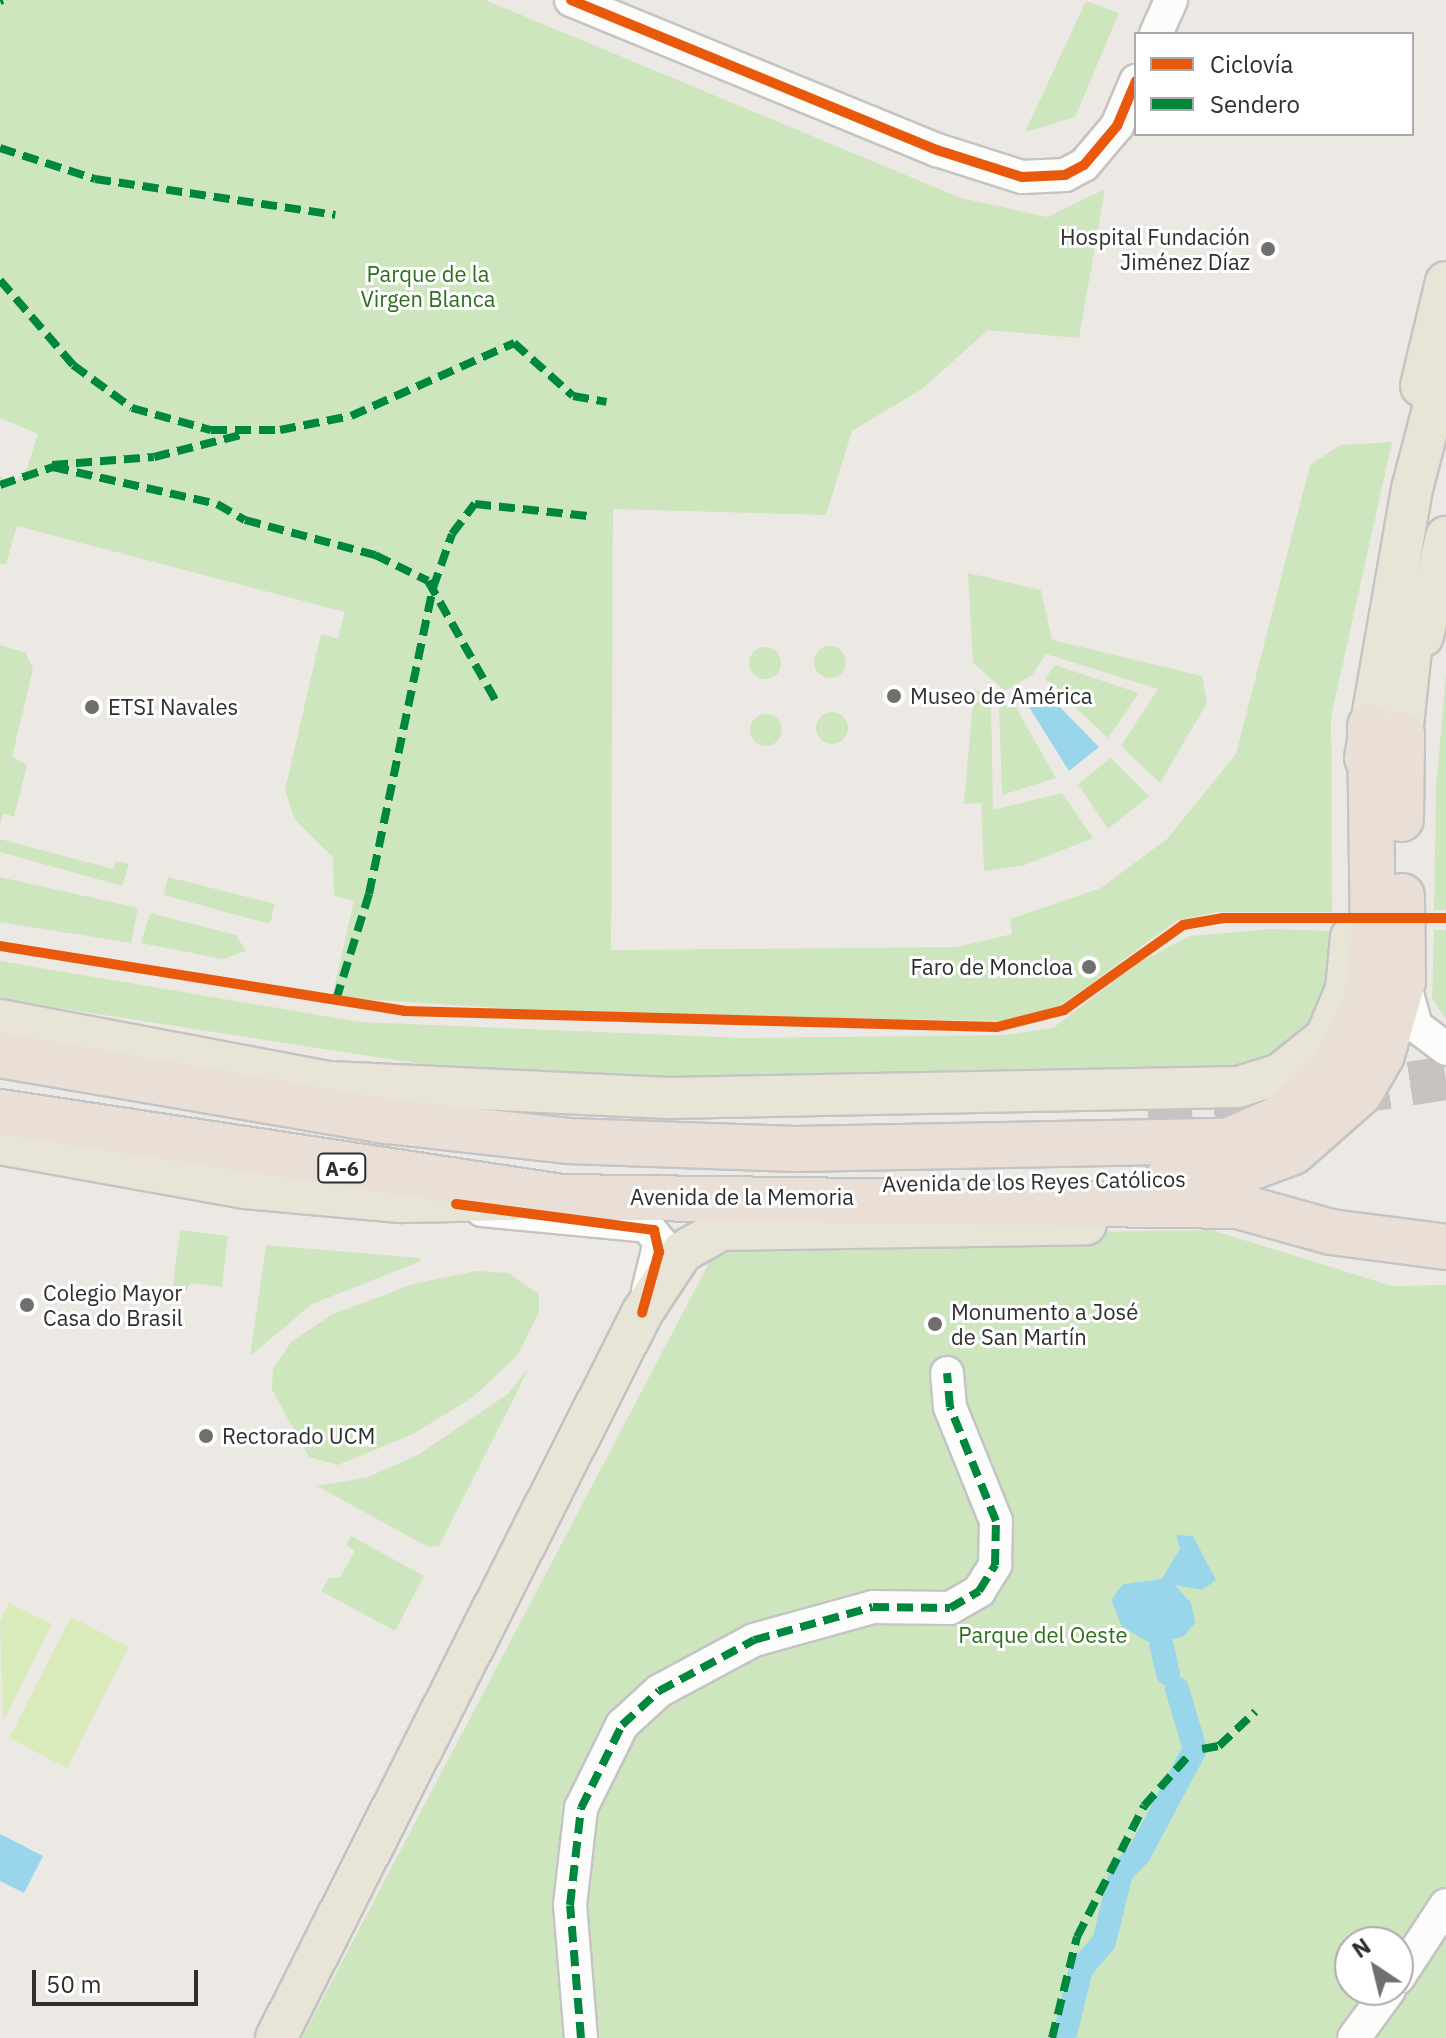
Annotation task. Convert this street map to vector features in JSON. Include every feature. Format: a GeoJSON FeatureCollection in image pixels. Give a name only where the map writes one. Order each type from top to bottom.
{"type":"FeatureCollection","features":[{"type":"Feature","properties":{"kind":"highway","name":"Avenida de los Reyes Católicos"},"geometry":{"type":"LineString","coordinates":[[701,1197],[806,1183],[1143,1182],[1245,1170],[1293,1152],[1360,1093],[1390,1033],[1403,981],[1386,730]]}},
{"type":"Feature","properties":{"kind":"highway","name":"Avenida de los Reyes Católicos"},"geometry":{"type":"LineString","coordinates":[[293,1106],[583,1142],[1034,1148],[1227,1141],[1280,1118],[1333,1071],[1366,1003],[1386,730]]}},
{"type":"Feature","properties":{"kind":"highway"},"geometry":{"type":"LineString","coordinates":[[0,1055],[293,1106],[652,1124],[1149,1123]]}},
{"type":"Feature","properties":{"kind":"highway","name":"Avenida de la Memoria"},"geometry":{"type":"LineString","coordinates":[[0,1112],[562,1197],[1226,1205],[1331,1232],[1446,1247]]}},
{"type":"Feature","properties":{"kind":"main road"},"geometry":{"type":"LineString","coordinates":[[1412,489],[1411,424],[1446,282]]}},
{"type":"Feature","properties":{"kind":"main road","name":"Avenida de los Reyes Católicos"},"geometry":{"type":"LineString","coordinates":[[1386,730],[1412,489],[1446,359]]}},
{"type":"Feature","properties":{"kind":"main road","name":"Avenida de los Reyes Católicos"},"geometry":{"type":"LineString","coordinates":[[1386,730],[1407,658],[1446,453]]}},
{"type":"Feature","properties":{"kind":"main road"},"geometry":{"type":"LineString","coordinates":[[331,1082],[669,1098],[1018,1094],[1262,1082],[1311,1053],[1335,1022],[1346,989],[1386,730],[1446,537]]}},
{"type":"Feature","properties":{"kind":"main road"},"geometry":{"type":"LineString","coordinates":[[0,1020],[489,1114]]}},
{"type":"Feature","properties":{"kind":"main road","name":"Avenida de la Memoria"},"geometry":{"type":"LineString","coordinates":[[0,1144],[245,1188],[456,1204],[562,1197]]}},
{"type":"Feature","properties":{"kind":"main road"},"geometry":{"type":"LineString","coordinates":[[276,2038],[642,1313],[682,1252],[721,1230],[1182,1223],[1331,1232]]}},
{"type":"Feature","properties":{"kind":"street"},"geometry":{"type":"LineString","coordinates":[[571,0],[906,137],[1022,177],[1065,175],[1103,147],[1134,85]]}},
{"type":"Feature","properties":{"kind":"street"},"geometry":{"type":"LineString","coordinates":[[1157,32],[1171,0]]}},
{"type":"Feature","properties":{"kind":"street"},"geometry":{"type":"LineString","coordinates":[[1403,981],[1416,1026],[1446,1049]]}},
{"type":"Feature","properties":{"kind":"street","name":"Avenida de la Memoria"},"geometry":{"type":"LineString","coordinates":[[456,1204],[647,1226],[659,1252],[642,1313]]}},
{"type":"Feature","properties":{"kind":"street"},"geometry":{"type":"LineString","coordinates":[[581,2038],[570,1905],[581,1808],[622,1725],[672,1683],[754,1640],[873,1607],[950,1608],[979,1591],[995,1565],[996,1521],[950,1407],[947,1373]]}},
{"type":"Feature","properties":{"kind":"street"},"geometry":{"type":"LineString","coordinates":[[1414,1954],[1446,1905]]}},
{"type":"Feature","properties":{"kind":"street"},"geometry":{"type":"LineString","coordinates":[[1354,2038],[1377,2006]]}},
{"type":"Feature","properties":{"kind":"green space","name":"Parque de la Virgen Blanca"},"geometry":{"type":"Polygon","coordinates":[[[0,0],[485,0],[961,198],[1047,217],[1105,189],[1079,338],[988,330],[922,389],[852,431],[826,515],[613,509],[611,950],[957,947],[1012,934],[1010,919],[1101,888],[1167,839],[1236,754],[1310,465],[1340,445],[1392,442],[1331,717],[1332,912],[1217,912],[1176,921],[1055,1010],[1014,1021],[591,1014],[332,997],[354,901],[334,896],[333,857],[295,820],[285,790],[321,634],[338,639],[345,612],[17,526],[6,564],[0,564],[0,476],[12,483],[25,474],[38,434],[0,418],[0,0]]]}},
{"type":"Feature","properties":{"kind":"green space"},"geometry":{"type":"Polygon","coordinates":[[[1086,1],[1119,13],[1075,117],[1025,132],[1086,1]]]}},
{"type":"Feature","properties":{"kind":"green space"},"geometry":{"type":"Polygon","coordinates":[[[968,573],[1041,590],[1052,640],[1202,676],[1207,703],[1160,783],[1121,746],[1158,689],[1046,654],[1032,675],[1005,691],[973,663],[968,573]]]}},
{"type":"Feature","properties":{"kind":"green space"},"geometry":{"type":"Polygon","coordinates":[[[0,645],[26,653],[33,669],[12,757],[27,765],[14,816],[3,814],[0,825],[0,645]]]}},
{"type":"Feature","properties":{"kind":"green space"},"geometry":{"type":"Polygon","coordinates":[[[830,646],[841,651],[846,662],[841,673],[830,678],[819,673],[814,662],[819,651],[830,646]]]}},
{"type":"Feature","properties":{"kind":"green space"},"geometry":{"type":"Polygon","coordinates":[[[765,647],[776,652],[781,663],[776,674],[765,679],[754,674],[749,663],[754,652],[765,647]]]}},
{"type":"Feature","properties":{"kind":"green space"},"geometry":{"type":"Polygon","coordinates":[[[1055,665],[1139,693],[1108,738],[1045,679],[1055,665]]]}},
{"type":"Feature","properties":{"kind":"green space"},"geometry":{"type":"Polygon","coordinates":[[[1446,674],[1446,910],[1434,910],[1436,788],[1446,674]]]}},
{"type":"Feature","properties":{"kind":"green space"},"geometry":{"type":"Polygon","coordinates":[[[974,689],[991,698],[993,810],[1062,793],[1093,838],[1025,865],[984,871],[981,803],[964,804],[974,689]]]}},
{"type":"Feature","properties":{"kind":"green space"},"geometry":{"type":"Polygon","coordinates":[[[1014,704],[1056,778],[1002,795],[999,706],[1014,704]]]}},
{"type":"Feature","properties":{"kind":"green space"},"geometry":{"type":"Polygon","coordinates":[[[832,712],[843,717],[848,728],[843,739],[832,744],[821,739],[816,728],[821,717],[832,712]]]}},
{"type":"Feature","properties":{"kind":"green space"},"geometry":{"type":"Polygon","coordinates":[[[766,714],[777,719],[782,730],[777,741],[766,746],[755,741],[750,730],[755,719],[766,714]]]}},
{"type":"Feature","properties":{"kind":"green space"},"geometry":{"type":"Polygon","coordinates":[[[1111,758],[1149,796],[1108,829],[1078,784],[1111,758]]]}},
{"type":"Feature","properties":{"kind":"green space"},"geometry":{"type":"Polygon","coordinates":[[[0,839],[113,869],[116,861],[129,864],[122,886],[0,852],[0,839]]]}},
{"type":"Feature","properties":{"kind":"green space"},"geometry":{"type":"Polygon","coordinates":[[[0,877],[138,908],[131,943],[0,922],[0,877]]]}},
{"type":"Feature","properties":{"kind":"green space"},"geometry":{"type":"Polygon","coordinates":[[[168,877],[275,904],[270,924],[164,895],[168,877]]]}},
{"type":"Feature","properties":{"kind":"green space"},"geometry":{"type":"Polygon","coordinates":[[[150,913],[236,935],[246,951],[223,959],[141,943],[150,913]]]}},
{"type":"Feature","properties":{"kind":"green space"},"geometry":{"type":"Polygon","coordinates":[[[1272,929],[1332,931],[1326,997],[1296,1039],[1241,1072],[687,1084],[480,1073],[0,999],[0,961],[360,1022],[746,1038],[1003,1035],[1053,1028],[1142,961],[1190,936],[1272,929]]]}},
{"type":"Feature","properties":{"kind":"green space"},"geometry":{"type":"Polygon","coordinates":[[[1434,930],[1446,930],[1446,1019],[1432,999],[1434,930]]]}},
{"type":"Feature","properties":{"kind":"green space"},"geometry":{"type":"Polygon","coordinates":[[[180,1230],[228,1236],[222,1287],[191,1283],[184,1294],[172,1292],[180,1230]]]}},
{"type":"Feature","properties":{"kind":"green space","name":"Parque del Oeste"},"geometry":{"type":"Polygon","coordinates":[[[1212,1230],[1392,1286],[1446,1285],[1446,2038],[302,2038],[710,1261],[741,1246],[820,1236],[1212,1230]]]}},
{"type":"Feature","properties":{"kind":"green space"},"geometry":{"type":"Polygon","coordinates":[[[266,1245],[420,1258],[421,1261],[312,1304],[250,1356],[266,1245]]]}},
{"type":"Feature","properties":{"kind":"green space"},"geometry":{"type":"Polygon","coordinates":[[[476,1271],[508,1273],[539,1294],[539,1312],[518,1355],[473,1397],[413,1434],[338,1465],[309,1457],[272,1390],[273,1369],[291,1342],[331,1315],[413,1284],[476,1271]]]}},
{"type":"Feature","properties":{"kind":"green space"},"geometry":{"type":"Polygon","coordinates":[[[530,1366],[439,1546],[428,1547],[317,1486],[368,1477],[418,1455],[509,1393],[530,1366]]]}},
{"type":"Feature","properties":{"kind":"green space"},"geometry":{"type":"Polygon","coordinates":[[[351,1536],[424,1576],[395,1631],[321,1591],[329,1578],[340,1577],[355,1551],[346,1545],[351,1536]]]}},
{"type":"Feature","properties":{"kind":"green space"},"geometry":{"type":"Polygon","coordinates":[[[9,1603],[52,1624],[3,1722],[0,1621],[9,1603]]]}},
{"type":"Feature","properties":{"kind":"green space"},"geometry":{"type":"Polygon","coordinates":[[[71,1617],[129,1647],[67,1768],[9,1738],[71,1617]]]}},
{"type":"Feature","properties":{"kind":"water"},"geometry":{"type":"Polygon","coordinates":[[[1046,693],[1099,747],[1069,771],[1029,707],[1046,693]]]}},
{"type":"Feature","properties":{"kind":"water"},"geometry":{"type":"Polygon","coordinates":[[[1176,1535],[1193,1536],[1216,1580],[1202,1590],[1175,1585],[1191,1603],[1195,1623],[1184,1636],[1154,1645],[1122,1627],[1111,1600],[1123,1584],[1162,1579],[1180,1548],[1176,1535]]]}},
{"type":"Feature","properties":{"kind":"water"},"geometry":{"type":"Polygon","coordinates":[[[0,1834],[43,1856],[24,1893],[0,1881],[0,1834]]]}},
{"type":"Feature","properties":{"kind":"waterway"},"geometry":{"type":"LineString","coordinates":[[1161,1643],[1168,1673]]}},
{"type":"Feature","properties":{"kind":"waterway"},"geometry":{"type":"LineString","coordinates":[[1064,2038],[1081,1969],[1104,1942],[1121,1873],[1139,1854],[1195,1749],[1177,1689]]}},
{"type":"Feature","properties":{"kind":"tunnel"},"geometry":{"type":"LineString","coordinates":[[1149,1123],[1446,1078]]}},
{"type":"Feature","properties":{"kind":"marked path"},"geometry":{"type":"LineString","coordinates":[[0,148],[95,179],[335,215]]}},
{"type":"Feature","properties":{"kind":"marked path"},"geometry":{"type":"LineString","coordinates":[[0,280],[73,365],[132,408],[211,430],[280,430],[351,416],[514,343],[573,396],[606,402]]}},
{"type":"Feature","properties":{"kind":"marked path"},"geometry":{"type":"LineString","coordinates":[[52,465],[154,457],[240,435]]}},
{"type":"Feature","properties":{"kind":"marked path"},"geometry":{"type":"LineString","coordinates":[[0,485],[53,467],[217,504],[245,520],[375,555],[428,581],[497,703]]}},
{"type":"Feature","properties":{"kind":"marked path"},"geometry":{"type":"LineString","coordinates":[[336,1000],[369,894],[433,588],[452,534],[475,504],[587,516]]}},
{"type":"Feature","properties":{"kind":"marked path"},"geometry":{"type":"LineString","coordinates":[[581,2038],[570,1905],[581,1808],[622,1725],[659,1691],[754,1640],[873,1607],[950,1608],[979,1591],[995,1565],[996,1521],[950,1407],[947,1373]]}},
{"type":"Feature","properties":{"kind":"marked path"},"geometry":{"type":"LineString","coordinates":[[1202,1749],[1219,1746],[1255,1712]]}},
{"type":"Feature","properties":{"kind":"marked path"},"geometry":{"type":"LineString","coordinates":[[1052,2038],[1077,1937],[1144,1806],[1189,1755]]}},
{"type":"Feature","properties":{"kind":"cycle path"},"geometry":{"type":"LineString","coordinates":[[571,0],[937,150],[1022,177],[1065,175],[1084,165],[1117,126],[1134,86]]}},
{"type":"Feature","properties":{"kind":"cycle path"},"geometry":{"type":"LineString","coordinates":[[0,946],[404,1011],[997,1027],[1064,1010],[1183,925],[1223,918],[1446,918]]}},
{"type":"Feature","properties":{"kind":"cycle path"},"geometry":{"type":"LineString","coordinates":[[456,1204],[654,1230],[659,1252],[642,1313]]}},
{"type":"Feature","properties":{"kind":"place","name":"Hospital Fundación Jiménez Díaz"},"geometry":{"type":"Point","coordinates":[1268,249]}},
{"type":"Feature","properties":{"kind":"place","name":"Museo de América"},"geometry":{"type":"Point","coordinates":[894,696]}},
{"type":"Feature","properties":{"kind":"place","name":"ETSI Navales"},"geometry":{"type":"Point","coordinates":[92,707]}},
{"type":"Feature","properties":{"kind":"place","name":"Faro de Moncloa"},"geometry":{"type":"Point","coordinates":[1089,967]}},
{"type":"Feature","properties":{"kind":"place","name":"Colegio Mayor Casa do Brasil"},"geometry":{"type":"Point","coordinates":[27,1305]}},
{"type":"Feature","properties":{"kind":"place","name":"Monumento a José de San Martín"},"geometry":{"type":"Point","coordinates":[935,1324]}},
{"type":"Feature","properties":{"kind":"place","name":"Rectorado UCM"},"geometry":{"type":"Point","coordinates":[206,1436]}}]}
